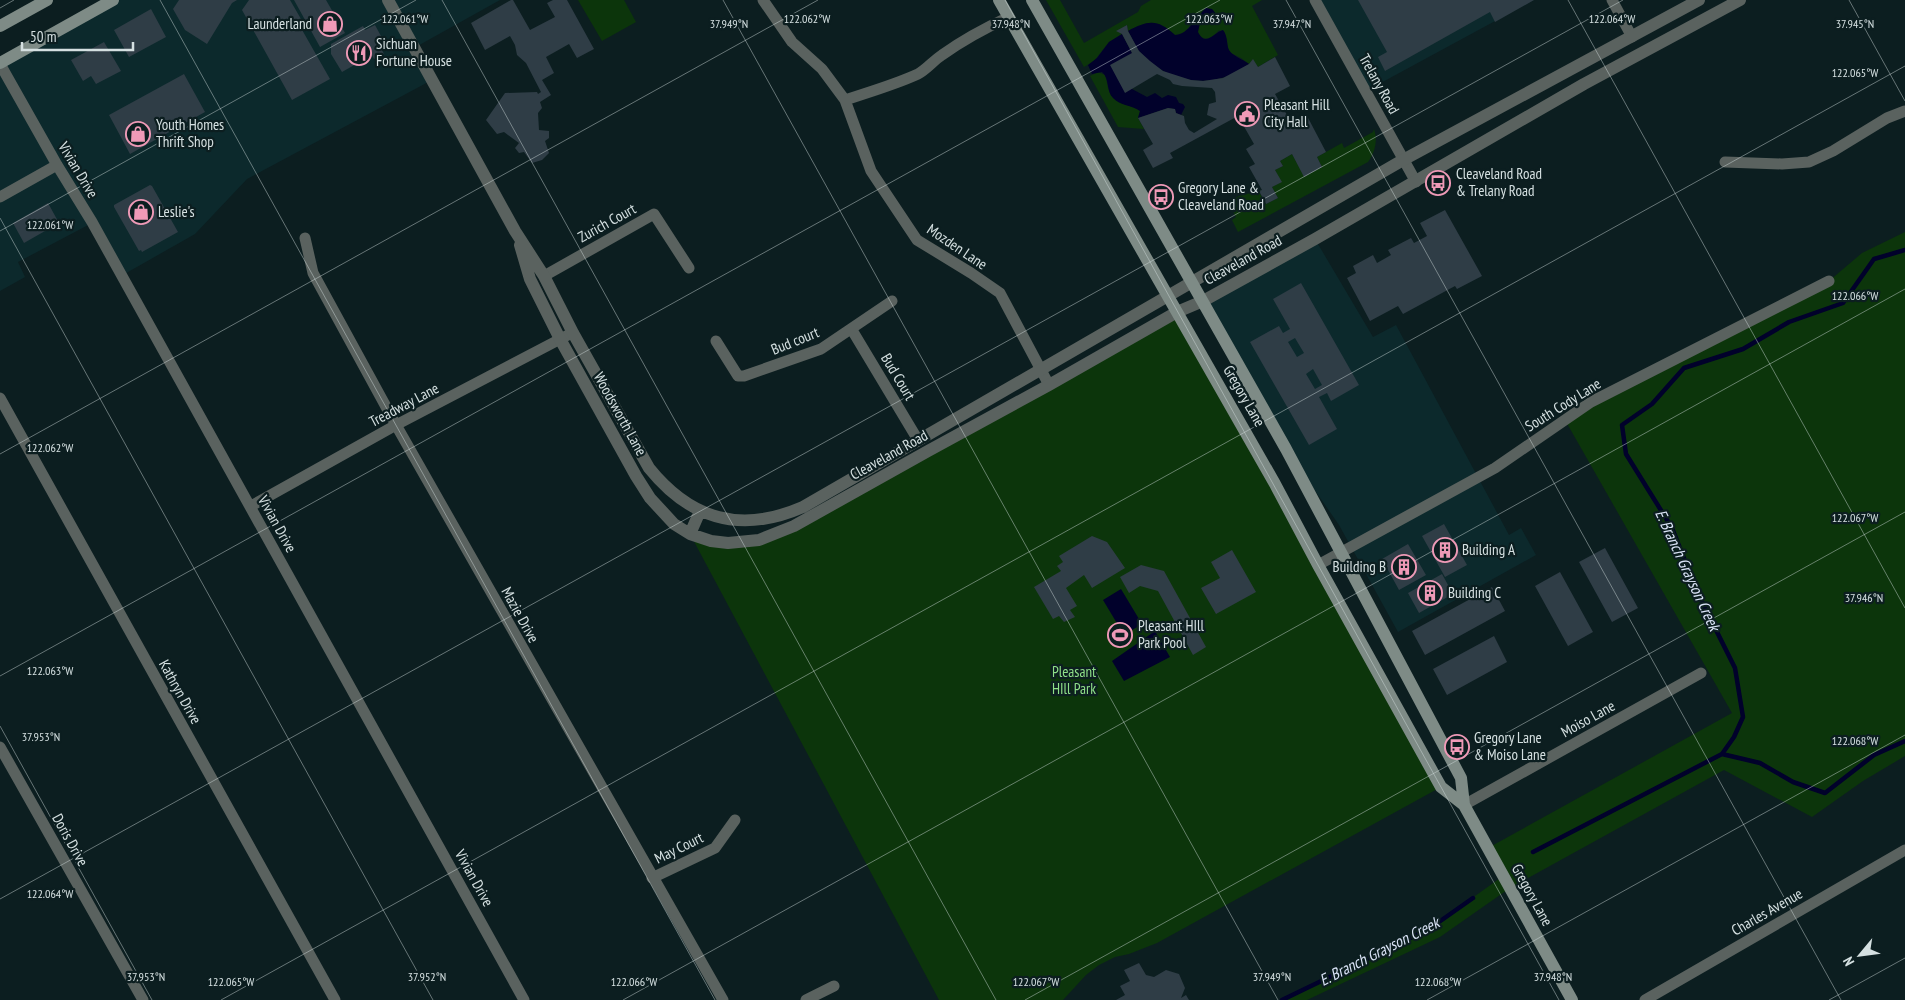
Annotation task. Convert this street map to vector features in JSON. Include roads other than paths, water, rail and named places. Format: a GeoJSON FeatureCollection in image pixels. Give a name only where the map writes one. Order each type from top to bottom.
{"type":"FeatureCollection","features":[{"type":"Feature","properties":{"kind":"main road"},"geometry":{"type":"LineString","coordinates":[[0,26],[48,0]]}},
{"type":"Feature","properties":{"kind":"main road"},"geometry":{"type":"LineString","coordinates":[[0,64],[113,0]]}},
{"type":"Feature","properties":{"kind":"main road","name":"Gregory Lane"},"geometry":{"type":"LineString","coordinates":[[1000,0],[1275,484],[1441,787],[1464,804]]}},
{"type":"Feature","properties":{"kind":"main road","name":"Gregory Lane"},"geometry":{"type":"LineString","coordinates":[[1032,0],[1203,301],[1341,552],[1460,778],[1464,804],[1572,1000]]}},
{"type":"Feature","properties":{"kind":"street","name":"Woodsworth Lane"},"geometry":{"type":"LineString","coordinates":[[388,0],[515,231],[544,276],[573,333],[649,468],[664,486],[684,502],[700,510],[720,518],[739,521],[768,518]]}},
{"type":"Feature","properties":{"kind":"street","name":"Mozden Lane"},"geometry":{"type":"LineString","coordinates":[[763,0],[792,42],[822,69],[844,100],[871,171],[917,240],[971,273],[1000,294],[1049,386]]}},
{"type":"Feature","properties":{"kind":"street","name":"Trelany Road"},"geometry":{"type":"LineString","coordinates":[[1315,0],[1416,182]]}},
{"type":"Feature","properties":{"kind":"street"},"geometry":{"type":"LineString","coordinates":[[1612,0],[1632,37]]}},
{"type":"Feature","properties":{"kind":"street","name":"Cleaveland Road"},"geometry":{"type":"LineString","coordinates":[[768,518],[787,514],[803,507],[1403,160],[1699,0]]}},
{"type":"Feature","properties":{"kind":"street","name":"Cleaveland Road"},"geometry":{"type":"LineString","coordinates":[[759,540],[794,526],[1049,386],[1176,312],[1203,301],[1416,182],[1584,84],[1740,0]]}},
{"type":"Feature","properties":{"kind":"street"},"geometry":{"type":"LineString","coordinates":[[844,100],[887,87],[919,74],[930,66],[936,58],[970,36],[1009,16]]}},
{"type":"Feature","properties":{"kind":"street","name":"Vivian Drive"},"geometry":{"type":"LineString","coordinates":[[0,64],[57,165],[78,198],[524,1000]]}},
{"type":"Feature","properties":{"kind":"street"},"geometry":{"type":"LineString","coordinates":[[1725,162],[1782,164],[1809,162],[1833,151],[1887,118],[1905,111]]}},
{"type":"Feature","properties":{"kind":"street"},"geometry":{"type":"LineString","coordinates":[[0,197],[57,165]]}},
{"type":"Feature","properties":{"kind":"street","name":"Zurich Court"},"geometry":{"type":"LineString","coordinates":[[544,276],[654,214],[689,268]]}},
{"type":"Feature","properties":{"kind":"street","name":"Woodsworth Lane"},"geometry":{"type":"LineString","coordinates":[[515,231],[530,279],[560,339],[650,498],[674,524],[690,534],[711,541],[728,543],[759,540]]}},
{"type":"Feature","properties":{"kind":"street","name":"Mazie Drive"},"geometry":{"type":"LineString","coordinates":[[305,238],[313,273],[396,425],[723,1000]]}},
{"type":"Feature","properties":{"kind":"street","name":"South Cody Lane"},"geometry":{"type":"LineString","coordinates":[[1318,565],[1495,468],[1592,402],[1829,281]]}},
{"type":"Feature","properties":{"kind":"street","name":"Bud court"},"geometry":{"type":"LineString","coordinates":[[716,341],[738,376],[744,376],[821,349],[852,330],[892,301]]}},
{"type":"Feature","properties":{"kind":"street","name":"Bud Court"},"geometry":{"type":"LineString","coordinates":[[852,330],[918,440]]}},
{"type":"Feature","properties":{"kind":"street","name":"Treadway Lane"},"geometry":{"type":"LineString","coordinates":[[250,506],[396,425],[573,333]]}},
{"type":"Feature","properties":{"kind":"street","name":"Kathryn Drive"},"geometry":{"type":"LineString","coordinates":[[0,398],[335,1000]]}},
{"type":"Feature","properties":{"kind":"street"},"geometry":{"type":"LineString","coordinates":[[690,534],[700,510]]}},
{"type":"Feature","properties":{"kind":"street","name":"Moiso Lane"},"geometry":{"type":"LineString","coordinates":[[1464,804],[1701,674]]}},
{"type":"Feature","properties":{"kind":"street","name":"Doris Drive"},"geometry":{"type":"LineString","coordinates":[[0,747],[143,1000]]}},
{"type":"Feature","properties":{"kind":"street","name":"May Court"},"geometry":{"type":"LineString","coordinates":[[652,878],[715,848],[735,820]]}},
{"type":"Feature","properties":{"kind":"street","name":"Charles Avenue"},"geometry":{"type":"LineString","coordinates":[[1645,1000],[1905,850]]}},
{"type":"Feature","properties":{"kind":"street"},"geometry":{"type":"LineString","coordinates":[[806,1000],[834,986]]}},
{"type":"Feature","properties":{"kind":"water"},"geometry":{"type":"Polygon","coordinates":[[[1206,8],[1212,9],[1216,17],[1211,25],[1205,21],[1200,23],[1198,32],[1201,37],[1207,39],[1223,30],[1230,52],[1249,64],[1225,77],[1202,81],[1190,80],[1167,73],[1147,60],[1136,47],[1128,31],[1147,23],[1153,23],[1163,26],[1175,35],[1180,34],[1185,32],[1206,8]]]}},
{"type":"Feature","properties":{"kind":"water"},"geometry":{"type":"Polygon","coordinates":[[[1122,34],[1132,53],[1132,89],[1147,97],[1155,93],[1162,98],[1168,95],[1176,97],[1179,103],[1185,107],[1181,115],[1176,113],[1175,109],[1168,108],[1138,118],[1140,111],[1119,103],[1113,98],[1102,72],[1092,74],[1088,65],[1097,58],[1109,42],[1122,34]]]}},
{"type":"Feature","properties":{"kind":"water"},"geometry":{"type":"Polygon","coordinates":[[[1121,589],[1142,624],[1124,635],[1103,600],[1121,589]]]}},
{"type":"Feature","properties":{"kind":"water"},"geometry":{"type":"Polygon","coordinates":[[[1155,631],[1170,657],[1124,681],[1112,661],[1155,631]]]}},
{"type":"Feature","properties":{"kind":"waterway","name":"E. Branch Grayson Creek"},"geometry":{"type":"LineString","coordinates":[[1533,852],[1722,754],[1734,737],[1743,717],[1735,668],[1698,594],[1672,528],[1626,454],[1622,425],[1652,404],[1684,368],[1743,349],[1789,322],[1843,303],[1874,259],[1905,250]]}},
{"type":"Feature","properties":{"kind":"waterway"},"geometry":{"type":"LineString","coordinates":[[1722,754],[1760,763],[1793,782],[1825,793],[1874,755],[1905,741]]}},
{"type":"Feature","properties":{"kind":"waterway","name":"E. Branch Grayson Creek"},"geometry":{"type":"LineString","coordinates":[[1282,1000],[1429,929],[1473,898]]}},
{"type":"Feature","properties":{"kind":"place","name":"Launderland"},"geometry":{"type":"Point","coordinates":[330,24]}},
{"type":"Feature","properties":{"kind":"place","name":"Sichuan Fortune House"},"geometry":{"type":"Point","coordinates":[359,53]}},
{"type":"Feature","properties":{"kind":"place","name":"Pleasant Hill City Hall"},"geometry":{"type":"Point","coordinates":[1247,114]}},
{"type":"Feature","properties":{"kind":"place","name":"Youth Homes Thrift Shop"},"geometry":{"type":"Point","coordinates":[138,134]}},
{"type":"Feature","properties":{"kind":"place","name":"Cleaveland Road & Trelany Road"},"geometry":{"type":"Point","coordinates":[1438,183]}},
{"type":"Feature","properties":{"kind":"place","name":"Gregory Lane & Cleaveland Road"},"geometry":{"type":"Point","coordinates":[1161,197]}},
{"type":"Feature","properties":{"kind":"place","name":"Leslie's"},"geometry":{"type":"Point","coordinates":[141,212]}},
{"type":"Feature","properties":{"kind":"place","name":"Building A"},"geometry":{"type":"Point","coordinates":[1445,550]}},
{"type":"Feature","properties":{"kind":"place","name":"Building B"},"geometry":{"type":"Point","coordinates":[1404,567]}},
{"type":"Feature","properties":{"kind":"place","name":"Building C"},"geometry":{"type":"Point","coordinates":[1430,593]}},
{"type":"Feature","properties":{"kind":"place","name":"Pleasant HIll Park Pool"},"geometry":{"type":"Point","coordinates":[1120,635]}},
{"type":"Feature","properties":{"kind":"place","name":"Gregory Lane & Moiso Lane"},"geometry":{"type":"Point","coordinates":[1457,747]}},
{"type":"Feature","properties":{"kind":"park label","name":"Pleasant HIll Park"},"geometry":{"type":"Point","coordinates":[1074,680]}}]}
